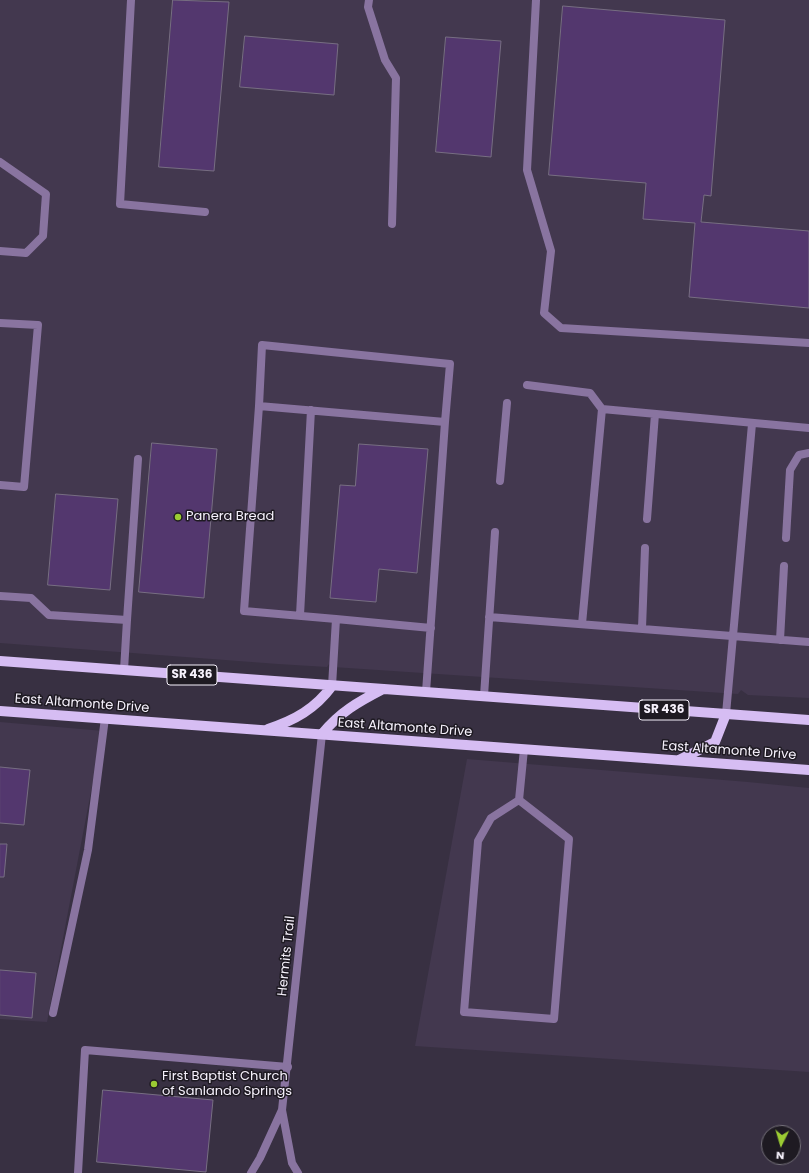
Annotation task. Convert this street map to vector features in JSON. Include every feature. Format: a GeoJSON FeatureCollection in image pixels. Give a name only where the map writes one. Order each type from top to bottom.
{"type":"FeatureCollection","features":[{"type":"Feature","properties":{"kind":"main road","name":"SR 436"},"geometry":{"type":"LineString","coordinates":[[0,661],[809,720]]}},
{"type":"Feature","properties":{"kind":"main road"},"geometry":{"type":"LineString","coordinates":[[264,730],[298,717],[323,697],[332,686]]}},
{"type":"Feature","properties":{"kind":"main road"},"geometry":{"type":"LineString","coordinates":[[322,734],[334,720],[348,708],[383,689]]}},
{"type":"Feature","properties":{"kind":"main road","name":"East Altamonte Drive"},"geometry":{"type":"LineString","coordinates":[[0,711],[809,770]]}},
{"type":"Feature","properties":{"kind":"main road"},"geometry":{"type":"LineString","coordinates":[[679,760],[714,742],[726,714]]}},
{"type":"Feature","properties":{"kind":"street"},"geometry":{"type":"LineString","coordinates":[[131,0],[120,204],[205,212]]}},
{"type":"Feature","properties":{"kind":"street"},"geometry":{"type":"LineString","coordinates":[[369,0],[368,7],[385,60],[396,78],[392,224]]}},
{"type":"Feature","properties":{"kind":"street"},"geometry":{"type":"LineString","coordinates":[[536,0],[527,170],[551,251],[544,313],[561,328],[809,343]]}},
{"type":"Feature","properties":{"kind":"street"},"geometry":{"type":"LineString","coordinates":[[0,162],[46,194],[43,236],[26,253],[0,251]]}},
{"type":"Feature","properties":{"kind":"street"},"geometry":{"type":"LineString","coordinates":[[0,323],[38,325],[24,487],[0,485]]}},
{"type":"Feature","properties":{"kind":"street"},"geometry":{"type":"LineString","coordinates":[[426,692],[431,628],[445,422],[450,364],[262,345],[244,610],[431,628]]}},
{"type":"Feature","properties":{"kind":"street"},"geometry":{"type":"LineString","coordinates":[[527,385],[590,393],[602,409],[582,624]]}},
{"type":"Feature","properties":{"kind":"street"},"geometry":{"type":"LineString","coordinates":[[500,481],[507,403]]}},
{"type":"Feature","properties":{"kind":"street"},"geometry":{"type":"LineString","coordinates":[[259,406],[445,422]]}},
{"type":"Feature","properties":{"kind":"street"},"geometry":{"type":"LineString","coordinates":[[602,409],[752,424],[809,428]]}},
{"type":"Feature","properties":{"kind":"street"},"geometry":{"type":"LineString","coordinates":[[300,615],[311,410]]}},
{"type":"Feature","properties":{"kind":"street"},"geometry":{"type":"LineString","coordinates":[[647,519],[655,414]]}},
{"type":"Feature","properties":{"kind":"street"},"geometry":{"type":"LineString","coordinates":[[726,714],[752,424]]}},
{"type":"Feature","properties":{"kind":"street"},"geometry":{"type":"LineString","coordinates":[[786,538],[790,470],[799,455],[809,453]]}},
{"type":"Feature","properties":{"kind":"street"},"geometry":{"type":"LineString","coordinates":[[124,670],[138,459]]}},
{"type":"Feature","properties":{"kind":"street"},"geometry":{"type":"LineString","coordinates":[[484,696],[496,532]]}},
{"type":"Feature","properties":{"kind":"street"},"geometry":{"type":"LineString","coordinates":[[642,628],[645,548]]}},
{"type":"Feature","properties":{"kind":"street"},"geometry":{"type":"LineString","coordinates":[[780,640],[784,566]]}},
{"type":"Feature","properties":{"kind":"street"},"geometry":{"type":"LineString","coordinates":[[0,596],[31,598],[49,615],[127,620]]}},
{"type":"Feature","properties":{"kind":"street"},"geometry":{"type":"LineString","coordinates":[[489,617],[809,642]]}},
{"type":"Feature","properties":{"kind":"street"},"geometry":{"type":"LineString","coordinates":[[332,686],[336,619]]}},
{"type":"Feature","properties":{"kind":"street"},"geometry":{"type":"LineString","coordinates":[[53,1013],[88,850],[105,718]]}},
{"type":"Feature","properties":{"kind":"street","name":"Hermits Trail"},"geometry":{"type":"LineString","coordinates":[[251,1173],[260,1158],[282,1110],[288,1067],[322,734]]}},
{"type":"Feature","properties":{"kind":"street"},"geometry":{"type":"LineString","coordinates":[[519,800],[524,749]]}},
{"type":"Feature","properties":{"kind":"street"},"geometry":{"type":"LineString","coordinates":[[519,800],[569,839],[554,1019],[464,1012],[478,841],[491,818],[519,800]]}},
{"type":"Feature","properties":{"kind":"street"},"geometry":{"type":"LineString","coordinates":[[78,1173],[85,1050],[288,1067]]}},
{"type":"Feature","properties":{"kind":"street"},"geometry":{"type":"LineString","coordinates":[[282,1110],[292,1163],[298,1173]]}},
{"type":"Feature","properties":{"kind":"shaded area"},"geometry":{"type":"Polygon","coordinates":[[[0,0],[809,0],[809,698],[748,695],[741,690],[738,694],[333,667],[329,664],[327,667],[278,664],[0,643],[0,0]]]}},
{"type":"Feature","properties":{"kind":"shaded area"},"geometry":{"type":"Polygon","coordinates":[[[0,722],[104,731],[47,1022],[0,1019],[0,722]]]}},
{"type":"Feature","properties":{"kind":"shaded area"},"geometry":{"type":"Polygon","coordinates":[[[467,759],[809,788],[809,1072],[415,1046],[467,759]]]}},
{"type":"Feature","properties":{"kind":"building"},"geometry":{"type":"Polygon","coordinates":[[[173,0],[229,2],[214,171],[159,167],[173,0]]]}},
{"type":"Feature","properties":{"kind":"building"},"geometry":{"type":"Polygon","coordinates":[[[563,6],[725,20],[711,196],[704,195],[701,222],[809,231],[809,308],[689,297],[695,223],[643,219],[646,183],[549,175],[563,6]]]}},
{"type":"Feature","properties":{"kind":"building"},"geometry":{"type":"Polygon","coordinates":[[[245,36],[338,44],[334,95],[240,87],[245,36]]]}},
{"type":"Feature","properties":{"kind":"building"},"geometry":{"type":"Polygon","coordinates":[[[446,37],[501,41],[491,157],[436,152],[446,37]]]}},
{"type":"Feature","properties":{"kind":"building"},"geometry":{"type":"Polygon","coordinates":[[[152,443],[217,449],[204,598],[139,592],[152,443]]]}},
{"type":"Feature","properties":{"kind":"building"},"geometry":{"type":"Polygon","coordinates":[[[359,444],[428,449],[417,573],[379,569],[376,602],[330,598],[340,485],[355,486],[359,444]]]}},
{"type":"Feature","properties":{"kind":"building"},"geometry":{"type":"Polygon","coordinates":[[[56,494],[118,499],[110,590],[48,585],[56,494]]]}},
{"type":"Feature","properties":{"kind":"building"},"geometry":{"type":"Polygon","coordinates":[[[0,767],[30,770],[24,825],[0,823],[0,767]]]}},
{"type":"Feature","properties":{"kind":"building"},"geometry":{"type":"Polygon","coordinates":[[[0,844],[7,844],[4,877],[0,877],[0,844]]]}},
{"type":"Feature","properties":{"kind":"building"},"geometry":{"type":"Polygon","coordinates":[[[0,970],[36,973],[32,1018],[0,1015],[0,970]]]}},
{"type":"Feature","properties":{"kind":"building"},"geometry":{"type":"Polygon","coordinates":[[[103,1090],[213,1100],[206,1172],[97,1162],[103,1090]]]}},
{"type":"Feature","properties":{"kind":"place","name":"Panera Bread"},"geometry":{"type":"Point","coordinates":[178,517]}},
{"type":"Feature","properties":{"kind":"place","name":"First Baptist Church of Sanlando Springs"},"geometry":{"type":"Point","coordinates":[154,1084]}}]}
